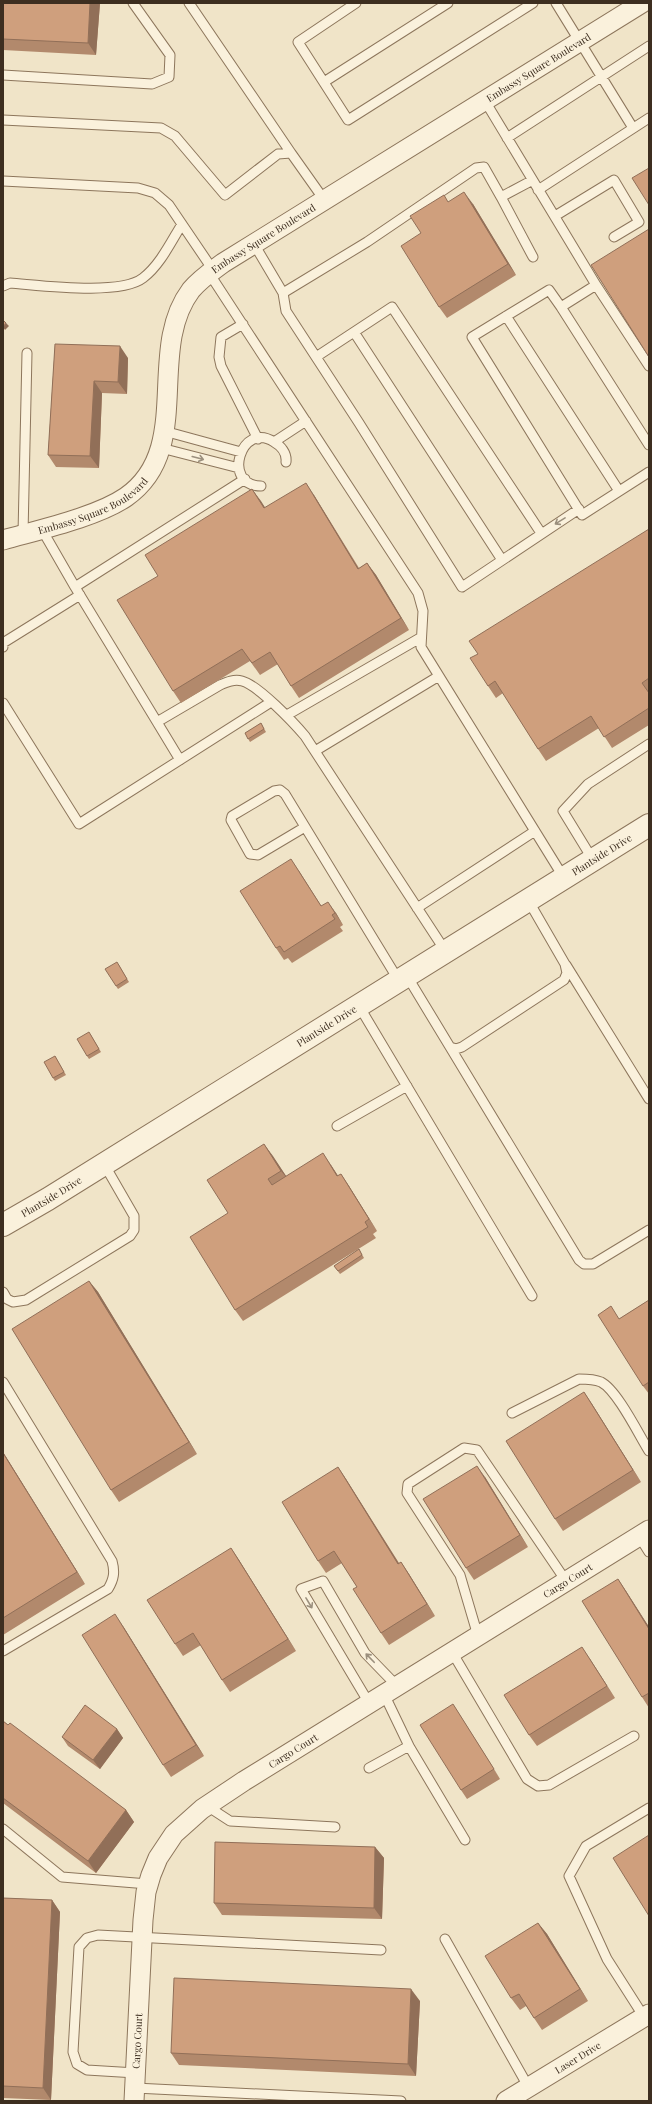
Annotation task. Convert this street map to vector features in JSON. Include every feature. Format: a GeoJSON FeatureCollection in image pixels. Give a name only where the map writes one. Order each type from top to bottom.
{"type":"FeatureCollection","features":[{"type":"Feature","properties":{"kind":"street","name":"Embassy Square Boulevard"},"geometry":{"type":"LineString","coordinates":[[3,540],[90,514],[114,504],[126,497],[144,481],[152,469],[162,439],[169,353],[174,324],[191,291],[211,272],[642,3]]}},
{"type":"Feature","properties":{"kind":"street","name":"Plantside Drive"},"geometry":{"type":"LineString","coordinates":[[3,1225],[104,1164],[649,825]]}},
{"type":"Feature","properties":{"kind":"street","name":"Cargo Court"},"geometry":{"type":"LineString","coordinates":[[135,2087],[142,1936],[148,1884],[158,1858],[168,1842],[191,1818],[208,1806],[644,1533]]}},
{"type":"Feature","properties":{"kind":"street","name":"Laser Drive"},"geometry":{"type":"LineString","coordinates":[[506,2101],[647,2016]]}},
{"type":"Feature","properties":{"kind":"lane"},"geometry":{"type":"LineString","coordinates":[[3,75],[152,84],[169,77],[170,55],[133,3]]}},
{"type":"Feature","properties":{"kind":"lane"},"geometry":{"type":"LineString","coordinates":[[189,3],[325,201]]}},
{"type":"Feature","properties":{"kind":"lane"},"geometry":{"type":"LineString","coordinates":[[356,3],[298,42],[348,120],[533,3]]}},
{"type":"Feature","properties":{"kind":"lane"},"geometry":{"type":"LineString","coordinates":[[324,82],[448,3]]}},
{"type":"Feature","properties":{"kind":"lane"},"geometry":{"type":"LineString","coordinates":[[556,3],[633,128]]}},
{"type":"Feature","properties":{"kind":"lane"},"geometry":{"type":"LineString","coordinates":[[507,138],[649,46]]}},
{"type":"Feature","properties":{"kind":"lane"},"geometry":{"type":"LineString","coordinates":[[485,101],[531,180],[555,216],[596,285],[649,366]]}},
{"type":"Feature","properties":{"kind":"lane"},"geometry":{"type":"LineString","coordinates":[[538,190],[649,118]]}},
{"type":"Feature","properties":{"kind":"lane"},"geometry":{"type":"LineString","coordinates":[[3,120],[161,128],[175,136],[225,195],[278,154],[291,153]]}},
{"type":"Feature","properties":{"kind":"lane"},"geometry":{"type":"LineString","coordinates":[[283,293],[367,242],[476,168],[484,167],[533,257]]}},
{"type":"Feature","properties":{"kind":"lane"},"geometry":{"type":"LineString","coordinates":[[501,197],[531,180]]}},
{"type":"Feature","properties":{"kind":"lane"},"geometry":{"type":"LineString","coordinates":[[555,216],[614,180],[640,222],[614,237]]}},
{"type":"Feature","properties":{"kind":"lane"},"geometry":{"type":"LineString","coordinates":[[3,181],[138,188],[155,193],[169,205],[243,324],[418,593],[422,611],[420,638],[421,647],[564,878]]}},
{"type":"Feature","properties":{"kind":"lane"},"geometry":{"type":"LineString","coordinates":[[3,286],[10,283],[104,289],[124,285],[142,279],[156,265],[182,224]]}},
{"type":"Feature","properties":{"kind":"lane"},"geometry":{"type":"LineString","coordinates":[[254,244],[283,293],[286,311],[462,587],[579,509]]}},
{"type":"Feature","properties":{"kind":"lane"},"geometry":{"type":"LineString","coordinates":[[561,307],[596,285]]}},
{"type":"Feature","properties":{"kind":"lane"},"geometry":{"type":"LineString","coordinates":[[649,446],[549,290],[472,337],[582,514],[649,472]]}},
{"type":"Feature","properties":{"kind":"lane"},"geometry":{"type":"LineString","coordinates":[[316,357],[392,307],[541,533]]}},
{"type":"Feature","properties":{"kind":"lane"},"geometry":{"type":"LineString","coordinates":[[506,316],[619,491]]}},
{"type":"Feature","properties":{"kind":"lane"},"geometry":{"type":"LineString","coordinates":[[243,324],[220,337],[218,357],[221,366],[258,439]]}},
{"type":"Feature","properties":{"kind":"lane"},"geometry":{"type":"LineString","coordinates":[[354,332],[502,560]]}},
{"type":"Feature","properties":{"kind":"lane"},"geometry":{"type":"LineString","coordinates":[[23,534],[27,353]]}},
{"type":"Feature","properties":{"kind":"lane"},"geometry":{"type":"LineString","coordinates":[[274,442],[306,421]]}},
{"type":"Feature","properties":{"kind":"lane"},"geometry":{"type":"LineString","coordinates":[[162,439],[241,452]]}},
{"type":"Feature","properties":{"kind":"lane"},"geometry":{"type":"LineString","coordinates":[[162,439],[239,468]]}},
{"type":"Feature","properties":{"kind":"lane"},"geometry":{"type":"LineString","coordinates":[[261,486],[251,484],[245,479],[239,468],[239,457],[248,443],[258,439],[274,442],[284,451],[286,462]]}},
{"type":"Feature","properties":{"kind":"lane"},"geometry":{"type":"LineString","coordinates":[[3,647],[3,643],[77,591],[245,479]]}},
{"type":"Feature","properties":{"kind":"lane"},"geometry":{"type":"LineString","coordinates":[[41,528],[77,591],[180,760]]}},
{"type":"Feature","properties":{"kind":"lane"},"geometry":{"type":"LineString","coordinates":[[287,715],[420,638]]}},
{"type":"Feature","properties":{"kind":"lane"},"geometry":{"type":"LineString","coordinates":[[315,751],[439,676]]}},
{"type":"Feature","properties":{"kind":"lane"},"geometry":{"type":"LineString","coordinates":[[157,722],[214,688],[231,681],[242,681],[271,702],[287,715],[315,751],[446,952]]}},
{"type":"Feature","properties":{"kind":"lane"},"geometry":{"type":"LineString","coordinates":[[3,703],[80,824],[271,702]]}},
{"type":"Feature","properties":{"kind":"lane"},"geometry":{"type":"LineString","coordinates":[[594,860],[563,811],[588,784],[649,744]]}},
{"type":"Feature","properties":{"kind":"lane"},"geometry":{"type":"LineString","coordinates":[[306,827],[258,855],[253,856],[250,854],[231,820],[232,816],[274,791],[280,790],[285,794],[403,978],[450,1047],[579,1260],[584,1264],[593,1264],[649,1230]]}},
{"type":"Feature","properties":{"kind":"lane"},"geometry":{"type":"LineString","coordinates":[[417,908],[535,831]]}},
{"type":"Feature","properties":{"kind":"lane"},"geometry":{"type":"LineString","coordinates":[[528,900],[564,962],[649,1099]]}},
{"type":"Feature","properties":{"kind":"lane"},"geometry":{"type":"LineString","coordinates":[[450,1047],[456,1049],[462,1047],[564,980],[567,973],[564,962]]}},
{"type":"Feature","properties":{"kind":"lane"},"geometry":{"type":"LineString","coordinates":[[359,1006],[532,1296]]}},
{"type":"Feature","properties":{"kind":"lane"},"geometry":{"type":"LineString","coordinates":[[337,1126],[407,1086]]}},
{"type":"Feature","properties":{"kind":"lane"},"geometry":{"type":"LineString","coordinates":[[3,1292],[7,1299],[13,1302],[26,1300],[130,1236],[134,1230],[134,1216],[104,1164]]}},
{"type":"Feature","properties":{"kind":"lane"},"geometry":{"type":"LineString","coordinates":[[512,1413],[579,1379],[591,1379],[602,1383],[619,1401],[649,1451]]}},
{"type":"Feature","properties":{"kind":"lane"},"geometry":{"type":"LineString","coordinates":[[3,1382],[112,1561],[114,1570],[114,1580],[108,1589],[3,1651]]}},
{"type":"Feature","properties":{"kind":"lane"},"geometry":{"type":"LineString","coordinates":[[478,1636],[460,1575],[407,1493],[408,1484],[464,1448],[477,1450],[566,1581]]}},
{"type":"Feature","properties":{"kind":"lane"},"geometry":{"type":"LineString","coordinates":[[644,1533],[649,1552]]}},
{"type":"Feature","properties":{"kind":"lane"},"geometry":{"type":"LineString","coordinates":[[384,1695],[301,1590],[323,1581],[365,1653],[409,1746],[465,1840]]}},
{"type":"Feature","properties":{"kind":"lane"},"geometry":{"type":"LineString","coordinates":[[452,1652],[527,1779],[538,1786],[549,1785],[634,1736]]}},
{"type":"Feature","properties":{"kind":"lane"},"geometry":{"type":"LineString","coordinates":[[369,1768],[409,1746]]}},
{"type":"Feature","properties":{"kind":"lane"},"geometry":{"type":"LineString","coordinates":[[208,1806],[230,1821],[335,1827]]}},
{"type":"Feature","properties":{"kind":"lane"},"geometry":{"type":"LineString","coordinates":[[647,2016],[608,1959],[569,1876],[586,1846],[649,1808]]}},
{"type":"Feature","properties":{"kind":"lane"},"geometry":{"type":"LineString","coordinates":[[3,1829],[62,1877],[148,1884]]}},
{"type":"Feature","properties":{"kind":"lane"},"geometry":{"type":"LineString","coordinates":[[381,1950],[142,1936],[98,1935],[87,1938],[79,1947],[73,2052],[77,2064],[87,2070],[135,2087],[402,2101]]}},
{"type":"Feature","properties":{"kind":"lane"},"geometry":{"type":"LineString","coordinates":[[445,1938],[529,2088]]}},
{"type":"Feature","properties":{"kind":"building"},"geometry":{"type":"Polygon","coordinates":[[[3,3],[90,3],[88,43],[3,39],[3,3]]]}},
{"type":"Feature","properties":{"kind":"building"},"geometry":{"type":"Polygon","coordinates":[[[649,168],[649,205],[632,178],[649,168]]]}},
{"type":"Feature","properties":{"kind":"building"},"geometry":{"type":"Polygon","coordinates":[[[464,192],[508,264],[439,307],[401,246],[421,233],[410,216],[444,195],[448,202],[464,192]]]}},
{"type":"Feature","properties":{"kind":"building"},"geometry":{"type":"Polygon","coordinates":[[[649,229],[649,357],[591,265],[649,229]]]}},
{"type":"Feature","properties":{"kind":"building"},"geometry":{"type":"Polygon","coordinates":[[[55,344],[120,346],[118,382],[94,381],[90,456],[48,455],[55,344]]]}},
{"type":"Feature","properties":{"kind":"building"},"geometry":{"type":"Polygon","coordinates":[[[306,483],[358,569],[367,563],[401,618],[291,686],[270,652],[252,663],[242,649],[173,691],[117,600],[158,576],[145,555],[252,489],[264,508],[306,483]]]}},
{"type":"Feature","properties":{"kind":"building"},"geometry":{"type":"Polygon","coordinates":[[[649,529],[649,678],[642,683],[649,693],[649,708],[604,737],[591,716],[538,749],[495,681],[488,686],[470,658],[478,654],[469,641],[649,529]]]}},
{"type":"Feature","properties":{"kind":"building"},"geometry":{"type":"Polygon","coordinates":[[[261,723],[264,729],[248,739],[245,733],[261,723]]]}},
{"type":"Feature","properties":{"kind":"building"},"geometry":{"type":"Polygon","coordinates":[[[291,859],[321,906],[328,902],[335,913],[332,915],[335,919],[284,952],[280,946],[276,948],[240,891],[291,859]]]}},
{"type":"Feature","properties":{"kind":"building"},"geometry":{"type":"Polygon","coordinates":[[[117,962],[127,979],[116,986],[105,969],[117,962]]]}},
{"type":"Feature","properties":{"kind":"building"},"geometry":{"type":"Polygon","coordinates":[[[89,1032],[99,1049],[87,1056],[77,1039],[89,1032]]]}},
{"type":"Feature","properties":{"kind":"building"},"geometry":{"type":"Polygon","coordinates":[[[55,1056],[64,1072],[53,1078],[44,1062],[55,1056]]]}},
{"type":"Feature","properties":{"kind":"building"},"geometry":{"type":"Polygon","coordinates":[[[264,1144],[281,1171],[268,1179],[272,1185],[323,1153],[337,1176],[341,1174],[369,1219],[365,1222],[368,1227],[235,1310],[190,1237],[228,1213],[207,1180],[264,1144]]]}},
{"type":"Feature","properties":{"kind":"building"},"geometry":{"type":"Polygon","coordinates":[[[359,1249],[362,1255],[338,1271],[334,1266],[359,1249]]]}},
{"type":"Feature","properties":{"kind":"building"},"geometry":{"type":"Polygon","coordinates":[[[89,1281],[189,1442],[111,1490],[12,1329],[89,1281]]]}},
{"type":"Feature","properties":{"kind":"building"},"geometry":{"type":"Polygon","coordinates":[[[649,1300],[649,1382],[643,1386],[598,1315],[611,1306],[619,1319],[649,1300]]]}},
{"type":"Feature","properties":{"kind":"building"},"geometry":{"type":"Polygon","coordinates":[[[584,1392],[633,1470],[555,1519],[506,1441],[584,1392]]]}},
{"type":"Feature","properties":{"kind":"building"},"geometry":{"type":"Polygon","coordinates":[[[3,1453],[77,1572],[3,1618],[3,1453]]]}},
{"type":"Feature","properties":{"kind":"building"},"geometry":{"type":"Polygon","coordinates":[[[477,1466],[520,1535],[466,1568],[423,1499],[477,1466]]]}},
{"type":"Feature","properties":{"kind":"building"},"geometry":{"type":"Polygon","coordinates":[[[338,1467],[398,1564],[401,1562],[427,1604],[381,1633],[353,1589],[357,1587],[334,1551],[318,1561],[282,1502],[338,1467]]]}},
{"type":"Feature","properties":{"kind":"building"},"geometry":{"type":"Polygon","coordinates":[[[231,1548],[288,1639],[222,1680],[193,1633],[175,1644],[147,1600],[231,1548]]]}},
{"type":"Feature","properties":{"kind":"building"},"geometry":{"type":"Polygon","coordinates":[[[618,1579],[649,1629],[649,1693],[642,1697],[582,1601],[618,1579]]]}},
{"type":"Feature","properties":{"kind":"building"},"geometry":{"type":"Polygon","coordinates":[[[115,1614],[196,1745],[163,1765],[82,1635],[115,1614]]]}},
{"type":"Feature","properties":{"kind":"building"},"geometry":{"type":"Polygon","coordinates":[[[582,1647],[607,1686],[529,1735],[504,1695],[582,1647]]]}},
{"type":"Feature","properties":{"kind":"building"},"geometry":{"type":"Polygon","coordinates":[[[453,1704],[494,1769],[461,1790],[420,1725],[453,1704]]]}},
{"type":"Feature","properties":{"kind":"building"},"geometry":{"type":"Polygon","coordinates":[[[85,1705],[117,1729],[93,1760],[62,1737],[85,1705]]]}},
{"type":"Feature","properties":{"kind":"building"},"geometry":{"type":"Polygon","coordinates":[[[3,1721],[8,1725],[10,1723],[126,1810],[88,1861],[3,1798],[3,1721]]]}},
{"type":"Feature","properties":{"kind":"building"},"geometry":{"type":"Polygon","coordinates":[[[649,1835],[649,1916],[613,1858],[649,1835]]]}},
{"type":"Feature","properties":{"kind":"building"},"geometry":{"type":"Polygon","coordinates":[[[215,1842],[375,1847],[374,1908],[214,1903],[215,1842]]]}},
{"type":"Feature","properties":{"kind":"building"},"geometry":{"type":"Polygon","coordinates":[[[3,1898],[52,1900],[43,2088],[3,2086],[3,1898]]]}},
{"type":"Feature","properties":{"kind":"building"},"geometry":{"type":"Polygon","coordinates":[[[538,1923],[580,1989],[534,2018],[519,1994],[511,1998],[485,1956],[538,1923]]]}},
{"type":"Feature","properties":{"kind":"building"},"geometry":{"type":"Polygon","coordinates":[[[174,1978],[411,1989],[408,2064],[171,2053],[174,1978]]]}}]}
